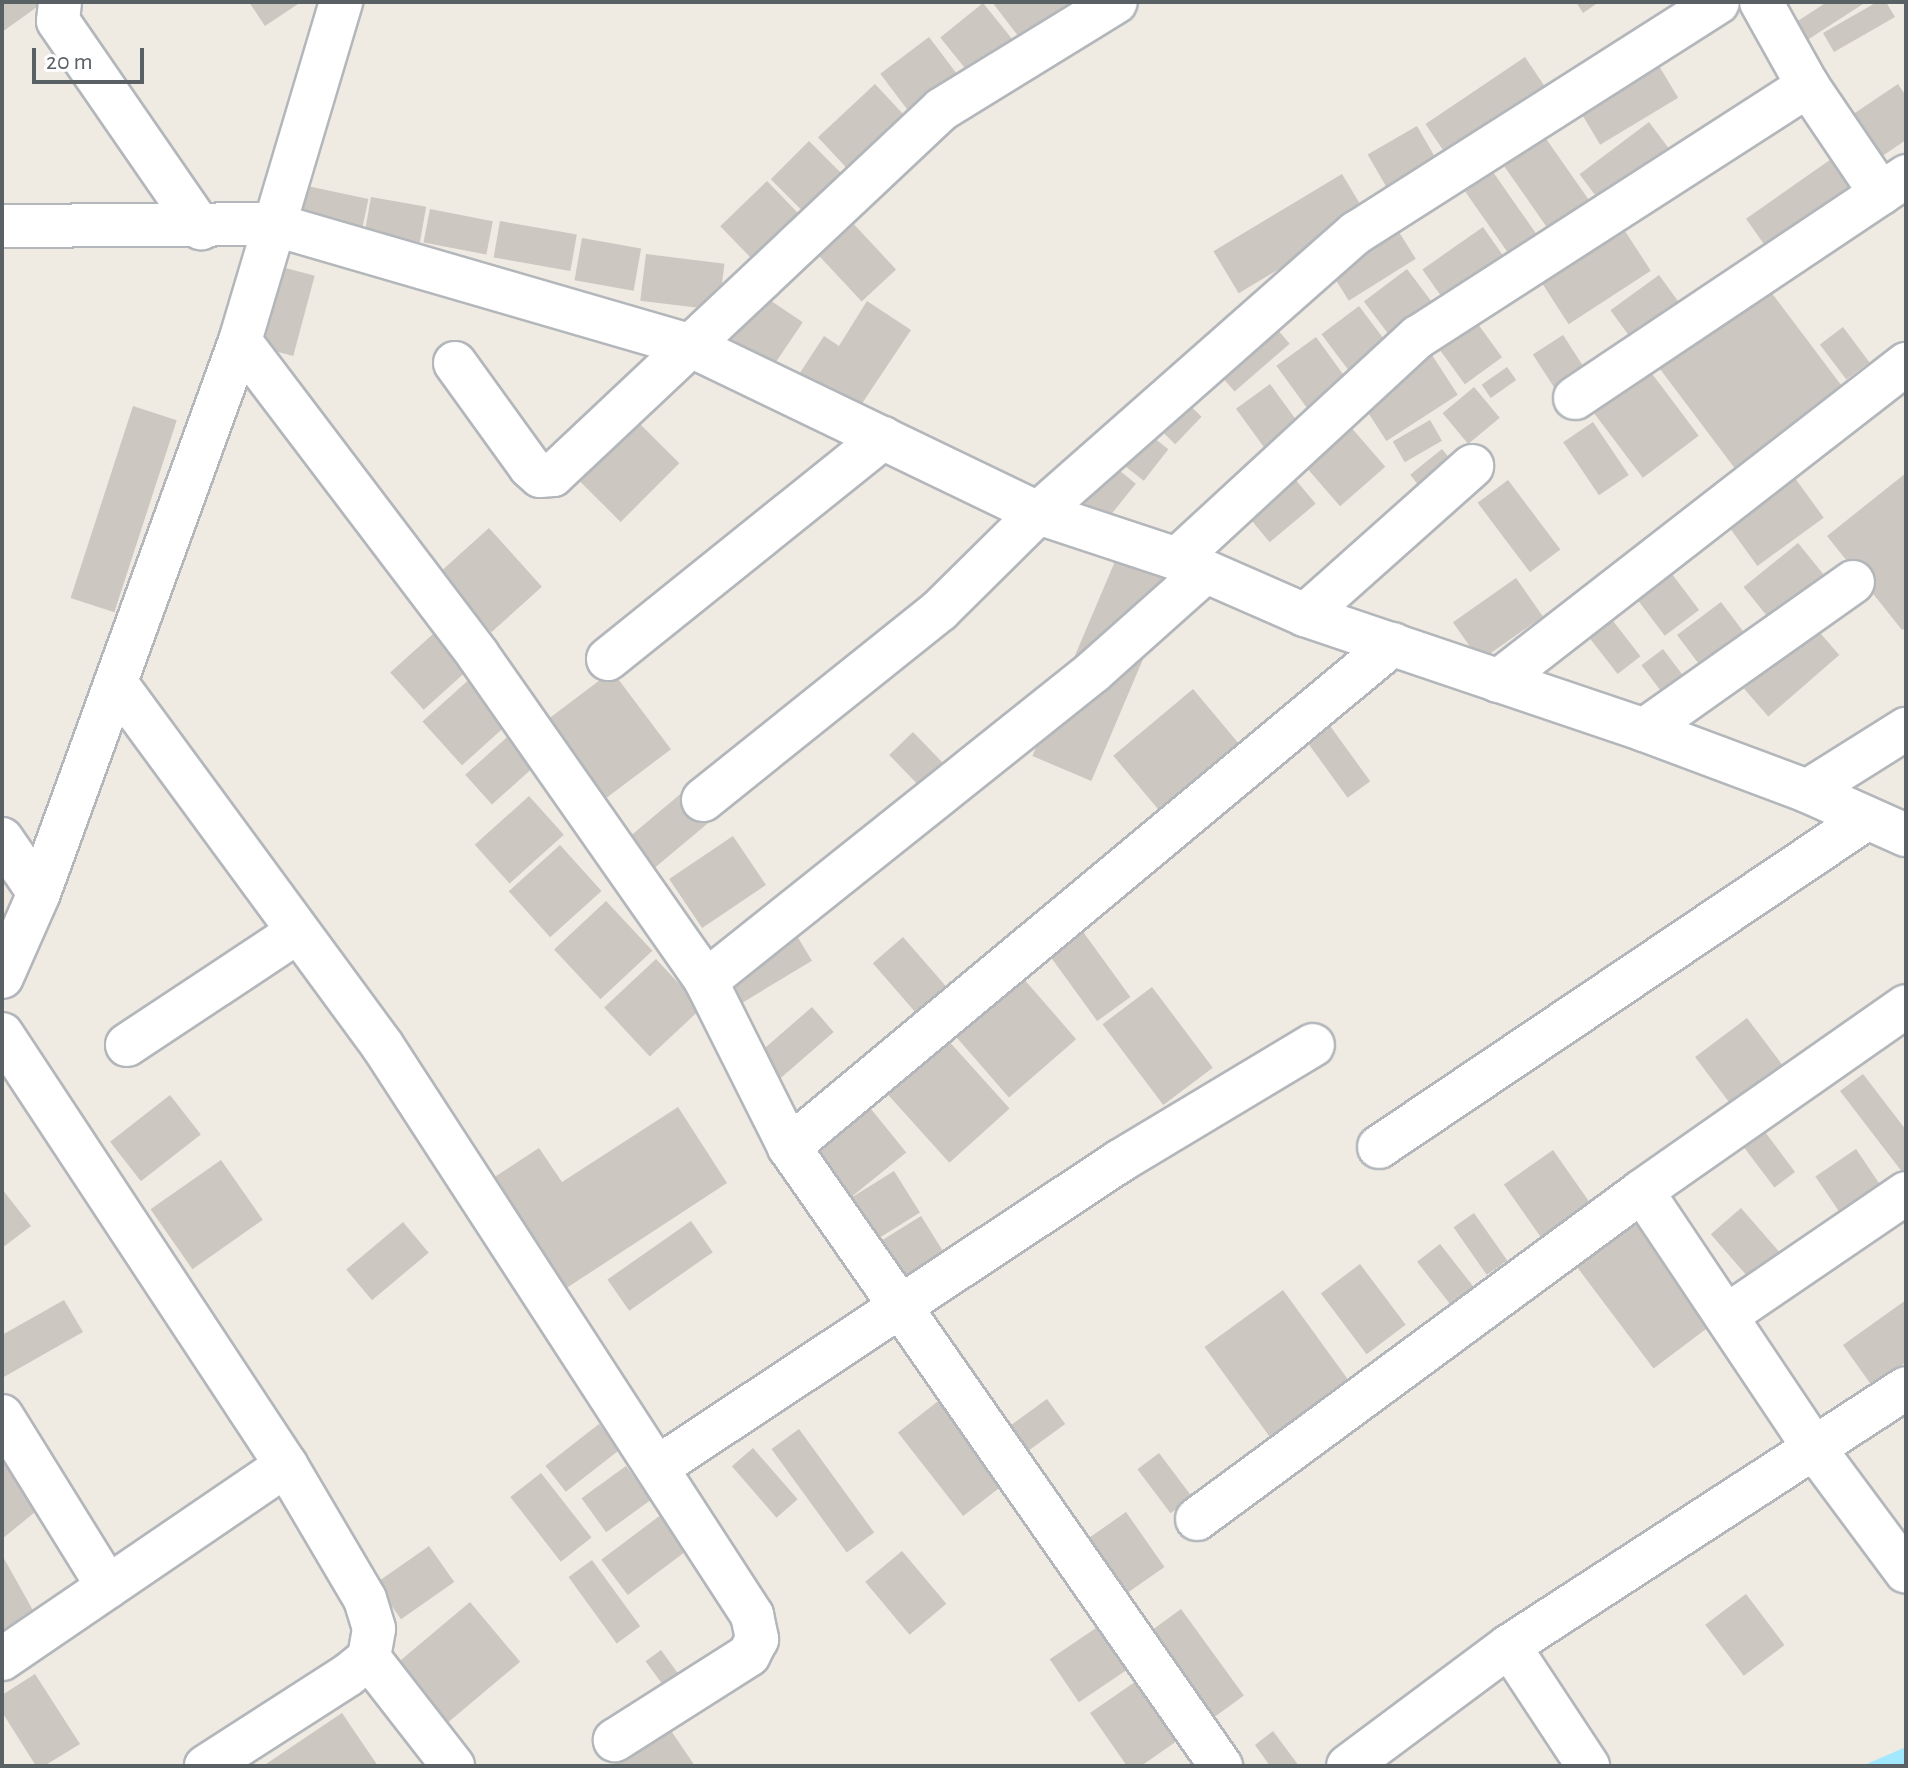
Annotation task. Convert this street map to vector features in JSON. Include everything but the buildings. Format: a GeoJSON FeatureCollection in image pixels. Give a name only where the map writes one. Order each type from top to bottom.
{"type":"FeatureCollection","features":[{"type":"Feature","properties":{"kind":"street"},"geometry":{"type":"LineString","coordinates":[[60,2],[58,21],[201,228]]}},
{"type":"Feature","properties":{"kind":"street"},"geometry":{"type":"LineString","coordinates":[[2,977],[39,893],[240,341],[272,224],[341,2]]}},
{"type":"Feature","properties":{"kind":"street"},"geometry":{"type":"LineString","coordinates":[[455,363],[530,467],[540,476],[553,475],[942,109],[1116,2]]}},
{"type":"Feature","properties":{"kind":"street"},"geometry":{"type":"LineString","coordinates":[[703,800],[940,610],[1038,513],[1367,225],[1718,2]]}},
{"type":"Feature","properties":{"kind":"street"},"geometry":{"type":"LineString","coordinates":[[1575,398],[1894,185],[1808,86],[1761,2]]}},
{"type":"Feature","properties":{"kind":"street"},"geometry":{"type":"LineString","coordinates":[[706,981],[1094,671],[1191,565],[1418,337],[1808,86]]}},
{"type":"Feature","properties":{"kind":"street"},"geometry":{"type":"LineString","coordinates":[[2,226],[201,228],[272,224],[691,346],[1038,513],[1191,565],[1305,615],[1644,730],[1807,791],[1906,835]]}},
{"type":"Feature","properties":{"kind":"street"},"geometry":{"type":"LineString","coordinates":[[240,341],[478,655],[706,981],[789,1147],[905,1308],[1221,1766]]}},
{"type":"Feature","properties":{"kind":"street"},"geometry":{"type":"LineString","coordinates":[[1498,681],[1906,364]]}},
{"type":"Feature","properties":{"kind":"street"},"geometry":{"type":"LineString","coordinates":[[608,659],[883,438]]}},
{"type":"Feature","properties":{"kind":"street"},"geometry":{"type":"LineString","coordinates":[[1305,615],[1472,466]]}},
{"type":"Feature","properties":{"kind":"street"},"geometry":{"type":"LineString","coordinates":[[1644,730],[1853,582]]}},
{"type":"Feature","properties":{"kind":"street"},"geometry":{"type":"LineString","coordinates":[[789,1147],[1393,644]]}},
{"type":"Feature","properties":{"kind":"street"},"geometry":{"type":"LineString","coordinates":[[116,683],[382,1045],[752,1615],[757,1639],[740,1662],[615,1740]]}},
{"type":"Feature","properties":{"kind":"street"},"geometry":{"type":"LineString","coordinates":[[1807,791],[1906,729]]}},
{"type":"Feature","properties":{"kind":"street"},"geometry":{"type":"LineString","coordinates":[[1379,1147],[1866,819]]}},
{"type":"Feature","properties":{"kind":"street"},"geometry":{"type":"LineString","coordinates":[[2,839],[39,893]]}},
{"type":"Feature","properties":{"kind":"street"},"geometry":{"type":"LineString","coordinates":[[127,1045],[298,932]]}},
{"type":"Feature","properties":{"kind":"street"},"geometry":{"type":"LineString","coordinates":[[1197,1519],[1642,1191],[1906,1006]]}},
{"type":"Feature","properties":{"kind":"street"},"geometry":{"type":"LineString","coordinates":[[2,1034],[286,1465],[365,1599],[374,1629],[369,1658],[206,1766]]}},
{"type":"Feature","properties":{"kind":"street"},"geometry":{"type":"LineString","coordinates":[[658,1467],[905,1308],[1120,1161],[1313,1045]]}},
{"type":"Feature","properties":{"kind":"street"},"geometry":{"type":"LineString","coordinates":[[1642,1191],[1814,1448],[1906,1572]]}},
{"type":"Feature","properties":{"kind":"street"},"geometry":{"type":"LineString","coordinates":[[1726,1316],[1906,1193]]}},
{"type":"Feature","properties":{"kind":"street"},"geometry":{"type":"LineString","coordinates":[[1348,1766],[1509,1646],[1906,1388]]}},
{"type":"Feature","properties":{"kind":"street"},"geometry":{"type":"LineString","coordinates":[[2,1416],[108,1587]]}},
{"type":"Feature","properties":{"kind":"street"},"geometry":{"type":"LineString","coordinates":[[2,1659],[286,1465]]}},
{"type":"Feature","properties":{"kind":"street"},"geometry":{"type":"LineString","coordinates":[[1509,1646],[1588,1766]]}},
{"type":"Feature","properties":{"kind":"street"},"geometry":{"type":"LineString","coordinates":[[369,1658],[453,1766]]}},
{"type":"Feature","properties":{"kind":"water"},"geometry":{"type":"Polygon","coordinates":[[[1906,1747],[1906,1766],[1862,1766],[1906,1747]]]}}]}
